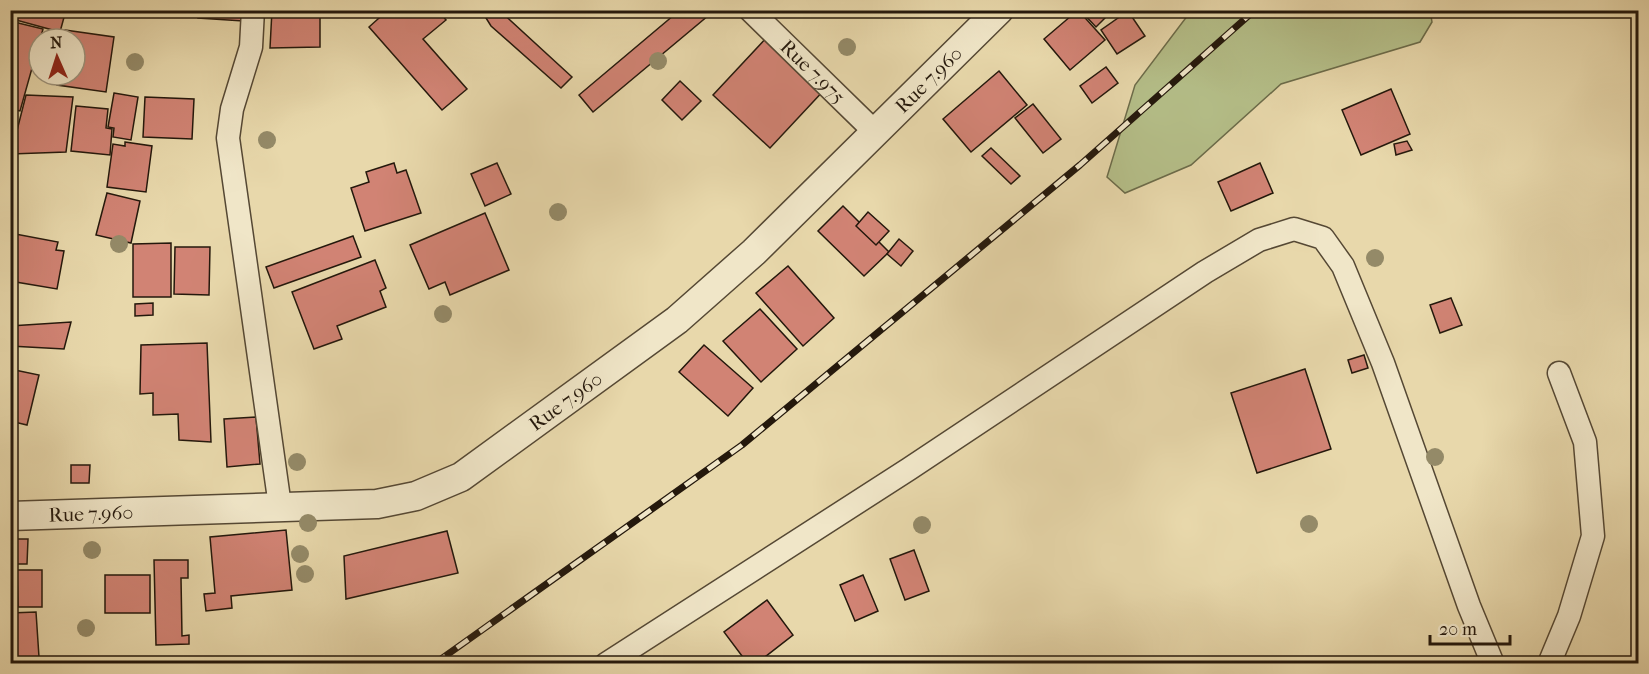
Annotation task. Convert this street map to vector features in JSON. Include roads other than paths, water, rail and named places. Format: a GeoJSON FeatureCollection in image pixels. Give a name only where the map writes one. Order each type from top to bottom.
{"type":"FeatureCollection","features":[{"type":"Feature","properties":{"kind":"street"},"geometry":{"type":"LineString","coordinates":[[253,10],[251,47],[232,110],[228,138],[280,506]]}},
{"type":"Feature","properties":{"kind":"street","name":"Rue 7.975"},"geometry":{"type":"LineString","coordinates":[[750,10],[876,133]]}},
{"type":"Feature","properties":{"kind":"street","name":"Rue 7.960"},"geometry":{"type":"LineString","coordinates":[[10,516],[377,504],[416,496],[461,477],[678,320],[754,252],[999,10]]}},
{"type":"Feature","properties":{"kind":"street"},"geometry":{"type":"LineString","coordinates":[[606,663],[909,469],[1205,272],[1259,240],[1294,229],[1323,238],[1343,266],[1383,363],[1469,606],[1494,663]]}},
{"type":"Feature","properties":{"kind":"street"},"geometry":{"type":"LineString","coordinates":[[1549,663],[1569,616],[1593,536],[1585,442],[1559,374]]}},
{"type":"Feature","properties":{"kind":"railway"},"geometry":{"type":"LineString","coordinates":[[434,664],[742,445],[1080,165],[1255,10]]}}]}
